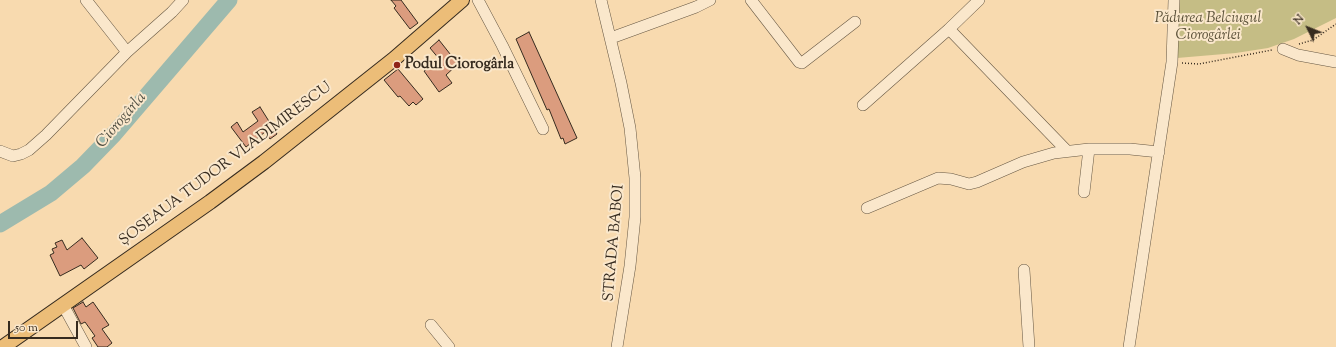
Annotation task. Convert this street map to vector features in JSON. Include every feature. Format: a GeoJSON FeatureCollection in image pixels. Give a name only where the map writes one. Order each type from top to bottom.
{"type":"FeatureCollection","features":[{"type":"Feature","properties":{"kind":"main road","name":"ȘOSEAUA TUDOR VLADIMIRESCU"},"geometry":{"type":"LineString","coordinates":[[3,347],[210,202],[264,162],[394,58],[462,0]]}},
{"type":"Feature","properties":{"kind":"street"},"geometry":{"type":"LineString","coordinates":[[86,0],[127,52]]}},
{"type":"Feature","properties":{"kind":"street"},"geometry":{"type":"LineString","coordinates":[[0,151],[13,156],[29,150],[46,135],[127,52],[172,12],[183,0]]}},
{"type":"Feature","properties":{"kind":"street"},"geometry":{"type":"LineString","coordinates":[[478,0],[543,129]]}},
{"type":"Feature","properties":{"kind":"street","name":"STRADA BABOI"},"geometry":{"type":"LineString","coordinates":[[601,0],[611,38],[630,128],[635,178],[635,217],[630,266],[617,347]]}},
{"type":"Feature","properties":{"kind":"street"},"geometry":{"type":"LineString","coordinates":[[611,38],[696,7],[710,0]]}},
{"type":"Feature","properties":{"kind":"street"},"geometry":{"type":"LineString","coordinates":[[751,0],[802,63],[855,22]]}},
{"type":"Feature","properties":{"kind":"street"},"geometry":{"type":"LineString","coordinates":[[863,105],[950,29],[979,0]]}},
{"type":"Feature","properties":{"kind":"street"},"geometry":{"type":"LineString","coordinates":[[1129,347],[1172,62],[1174,0]]}},
{"type":"Feature","properties":{"kind":"street"},"geometry":{"type":"LineString","coordinates":[[950,29],[1067,151]]}},
{"type":"Feature","properties":{"kind":"street"},"geometry":{"type":"LineString","coordinates":[[1283,49],[1298,55],[1336,62]]}},
{"type":"Feature","properties":{"kind":"street"},"geometry":{"type":"LineString","coordinates":[[867,208],[938,178],[951,179],[969,184],[1023,162],[1054,153],[1088,149],[1130,149],[1158,152]]}},
{"type":"Feature","properties":{"kind":"street"},"geometry":{"type":"LineString","coordinates":[[1084,192],[1088,149]]}},
{"type":"Feature","properties":{"kind":"street"},"geometry":{"type":"LineString","coordinates":[[1024,270],[1029,347]]}},
{"type":"Feature","properties":{"kind":"street"},"geometry":{"type":"LineString","coordinates":[[63,305],[86,347]]}},
{"type":"Feature","properties":{"kind":"street"},"geometry":{"type":"LineString","coordinates":[[431,325],[449,347]]}},
{"type":"Feature","properties":{"kind":"path"},"geometry":{"type":"LineString","coordinates":[[1172,62],[1199,64],[1283,49],[1313,40],[1336,24]]}},
{"type":"Feature","properties":{"kind":"green space","name":"Pădurea Belciugul Ciorogârlei"},"geometry":{"type":"Polygon","coordinates":[[[1177,0],[1336,0],[1336,18],[1294,39],[1268,48],[1236,53],[1177,58],[1177,0]]]}},
{"type":"Feature","properties":{"kind":"building"},"geometry":{"type":"Polygon","coordinates":[[[391,0],[401,0],[418,23],[410,29],[394,8],[396,6],[391,0]]]}},
{"type":"Feature","properties":{"kind":"building"},"geometry":{"type":"Polygon","coordinates":[[[529,32],[577,138],[565,144],[563,138],[561,139],[549,109],[547,110],[516,39],[529,32]]]}},
{"type":"Feature","properties":{"kind":"building"},"geometry":{"type":"Polygon","coordinates":[[[439,40],[458,64],[446,75],[452,83],[439,92],[424,71],[440,60],[430,48],[439,40]]]}},
{"type":"Feature","properties":{"kind":"building"},"geometry":{"type":"Polygon","coordinates":[[[398,69],[423,99],[416,105],[413,102],[409,106],[400,96],[398,97],[384,80],[398,69]]]}},
{"type":"Feature","properties":{"kind":"building"},"geometry":{"type":"Polygon","coordinates":[[[260,107],[277,134],[270,139],[265,132],[246,147],[231,127],[237,122],[243,132],[258,121],[252,112],[260,107]]]}},
{"type":"Feature","properties":{"kind":"building"},"geometry":{"type":"Polygon","coordinates":[[[82,238],[98,258],[84,269],[81,265],[60,276],[50,255],[54,253],[52,249],[57,247],[55,243],[62,240],[67,250],[82,238]]]}},
{"type":"Feature","properties":{"kind":"building"},"geometry":{"type":"Polygon","coordinates":[[[83,302],[86,307],[93,302],[109,325],[102,329],[112,343],[107,347],[98,347],[92,338],[95,336],[85,322],[81,324],[73,308],[83,302]]]}},
{"type":"Feature","properties":{"kind":"waterway","name":"Ciorogârla"},"geometry":{"type":"LineString","coordinates":[[0,224],[51,193],[83,166],[114,134],[229,0]]}},
{"type":"Feature","properties":{"kind":"place","name":"Podul Ciorogârla"},"geometry":{"type":"Point","coordinates":[397,65]}}]}
